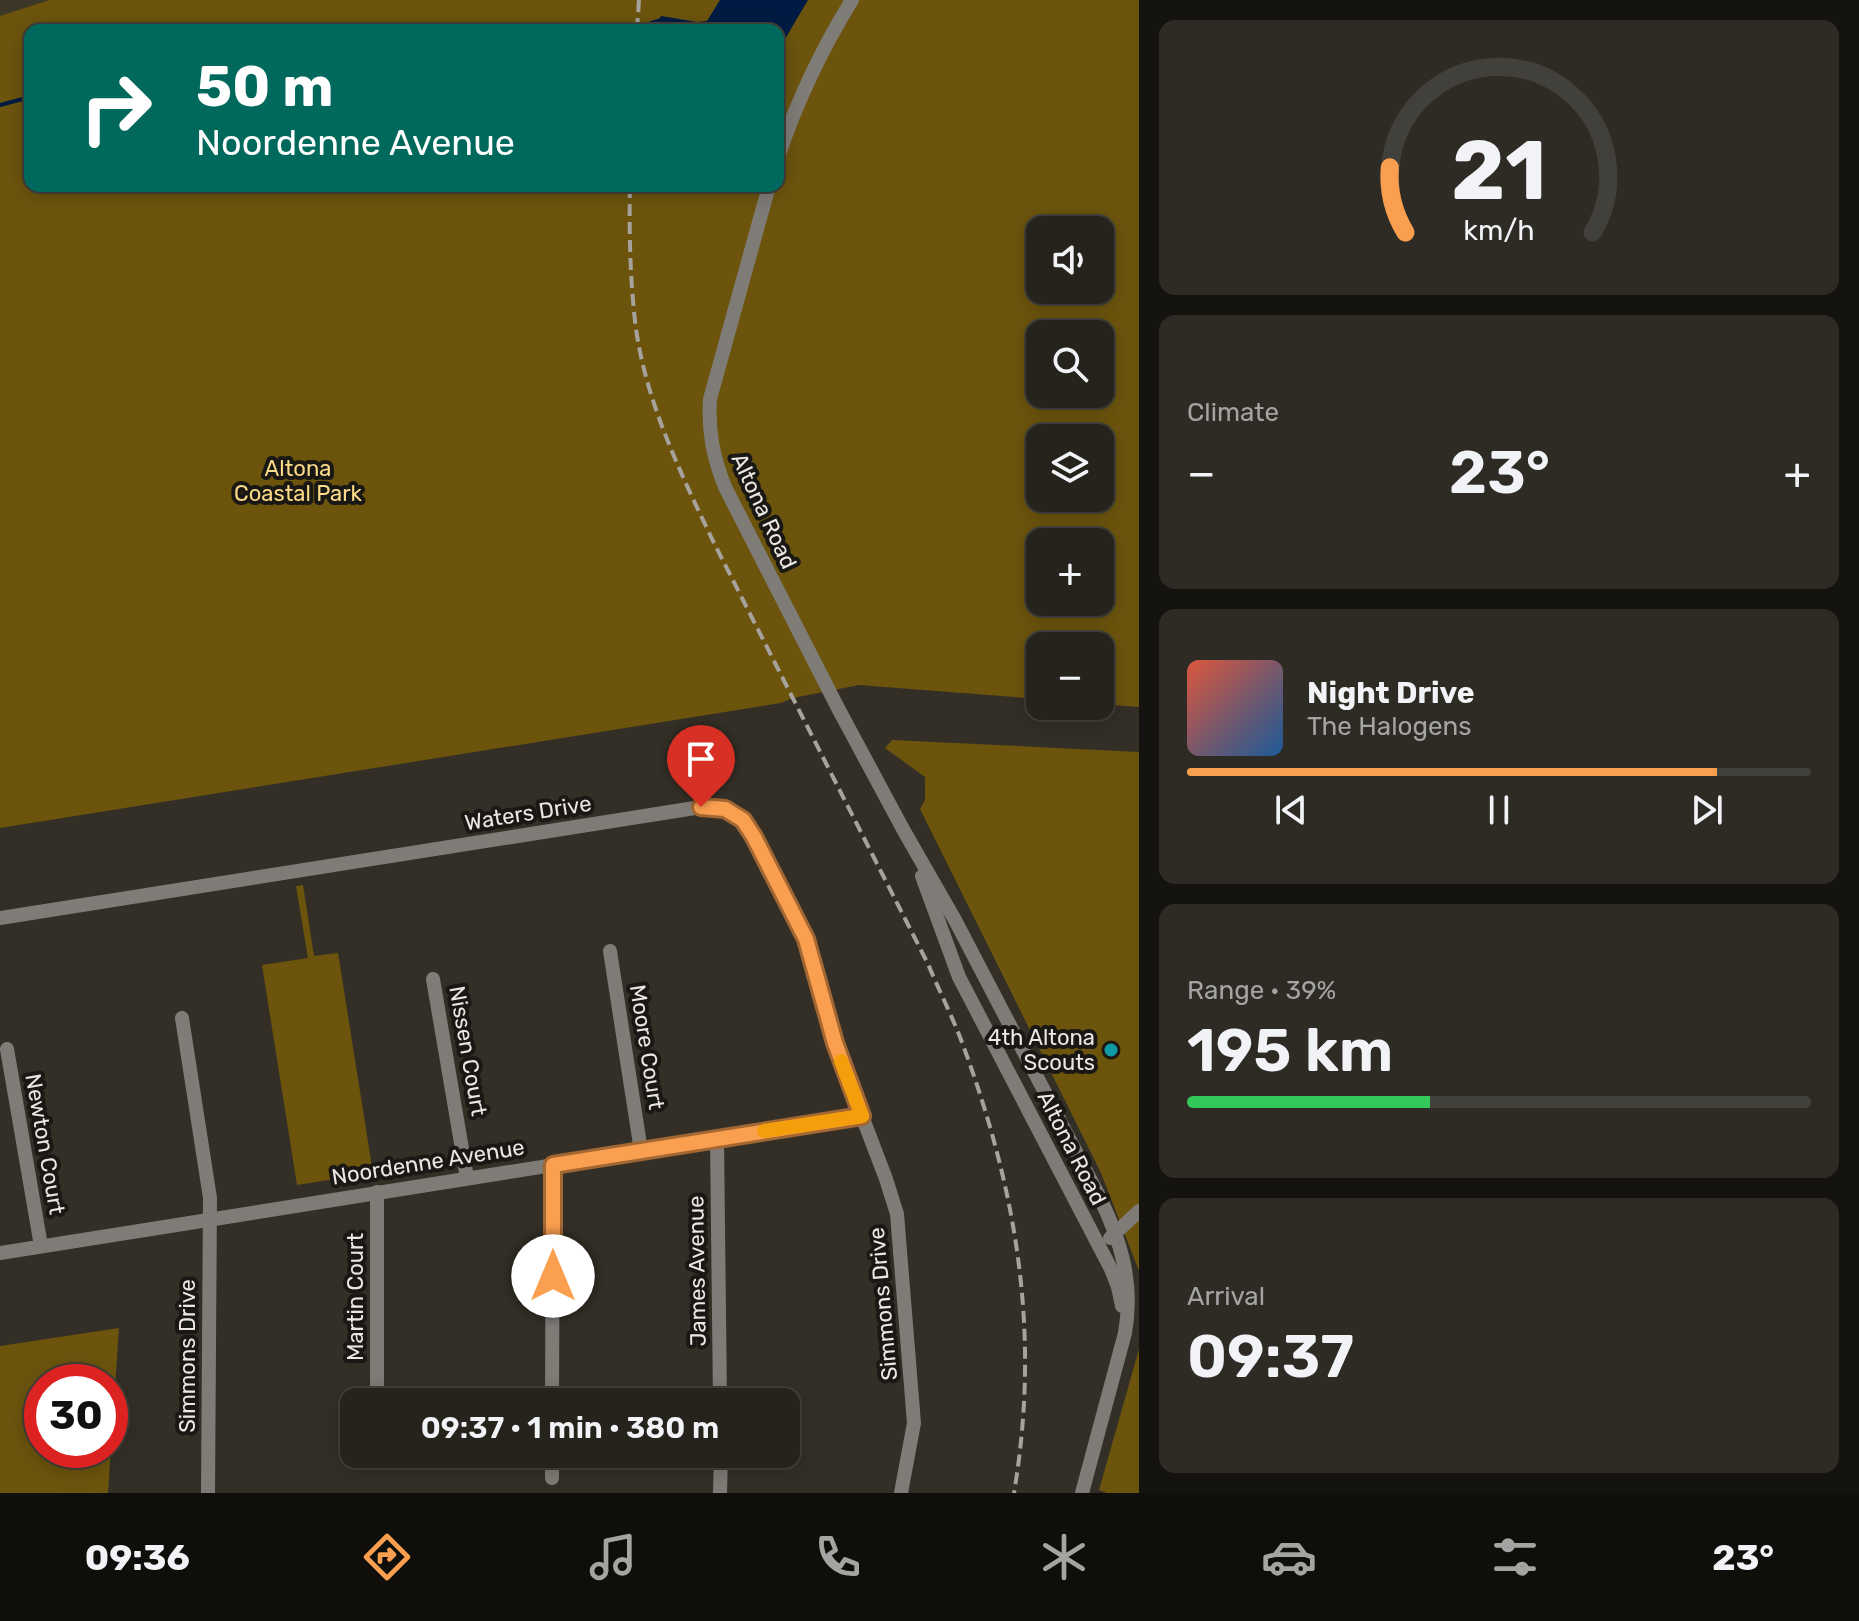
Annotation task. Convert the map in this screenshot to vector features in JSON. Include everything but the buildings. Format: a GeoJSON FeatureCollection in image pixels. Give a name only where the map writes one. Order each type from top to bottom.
{"type":"FeatureCollection","features":[{"type":"Feature","properties":{"kind":"street"},"geometry":{"type":"LineString","coordinates":[[784,141],[820,54],[852,0]]}},
{"type":"Feature","properties":{"kind":"street","name":"Altona Road"},"geometry":{"type":"LineString","coordinates":[[767,192],[710,399],[708,419],[712,452],[725,487],[904,831],[955,920],[1099,1196],[1115,1233],[1127,1279],[1129,1301],[1125,1333],[1082,1493]]}},
{"type":"Feature","properties":{"kind":"street","name":"Waters Drive"},"geometry":{"type":"LineString","coordinates":[[0,918],[701,807],[725,809],[750,828],[806,939],[835,1043],[862,1116]]}},
{"type":"Feature","properties":{"kind":"street","name":"Altona Road"},"geometry":{"type":"LineString","coordinates":[[904,831],[959,977],[1115,1278],[1122,1304],[1119,1358]]}},
{"type":"Feature","properties":{"kind":"street","name":"Moore Court"},"geometry":{"type":"LineString","coordinates":[[610,951],[641,1151]]}},
{"type":"Feature","properties":{"kind":"street","name":"Nissen Court"},"geometry":{"type":"LineString","coordinates":[[433,979],[467,1178]]}},
{"type":"Feature","properties":{"kind":"street","name":"Simmons Drive"},"geometry":{"type":"LineString","coordinates":[[182,1018],[210,1198],[208,1493]]}},
{"type":"Feature","properties":{"kind":"street","name":"Newton Court"},"geometry":{"type":"LineString","coordinates":[[7,1049],[41,1246]]}},
{"type":"Feature","properties":{"kind":"street","name":"Noordenne Avenue"},"geometry":{"type":"LineString","coordinates":[[0,1253],[862,1116]]}},
{"type":"Feature","properties":{"kind":"street","name":"Simmons Drive"},"geometry":{"type":"LineString","coordinates":[[862,1116],[893,1199],[899,1231],[914,1423],[901,1493]]}},
{"type":"Feature","properties":{"kind":"street","name":"James Avenue"},"geometry":{"type":"LineString","coordinates":[[717,1139],[720,1388]]}},
{"type":"Feature","properties":{"kind":"street"},"geometry":{"type":"LineString","coordinates":[[552,1388],[553,1165]]}},
{"type":"Feature","properties":{"kind":"street","name":"Martin Court"},"geometry":{"type":"LineString","coordinates":[[377,1192],[377,1388]]}},
{"type":"Feature","properties":{"kind":"street"},"geometry":{"type":"LineString","coordinates":[[1099,1246],[1139,1211]]}},
{"type":"Feature","properties":{"kind":"street"},"geometry":{"type":"LineString","coordinates":[[552,1468],[552,1478]]}},
{"type":"Feature","properties":{"kind":"street"},"geometry":{"type":"LineString","coordinates":[[720,1493],[721,1468]]}},
{"type":"Feature","properties":{"kind":"shaded area"},"geometry":{"type":"Polygon","coordinates":[[[0,0],[49,0],[0,16],[0,0]]]}},
{"type":"Feature","properties":{"kind":"green space","name":"Altona Coastal Park"},"geometry":{"type":"Polygon","coordinates":[[[49,0],[1139,0],[1139,707],[1114,705],[1114,632],[1026,632],[1026,698],[859,685],[781,703],[0,828],[0,16],[49,0]]]}},
{"type":"Feature","properties":{"kind":"green space"},"geometry":{"type":"Polygon","coordinates":[[[892,740],[1139,752],[1139,1271],[1101,1173],[920,809],[925,800],[925,777],[885,748],[892,740]]]}},
{"type":"Feature","properties":{"kind":"green space"},"geometry":{"type":"Polygon","coordinates":[[[303,885],[314,956],[338,953],[373,1173],[297,1185],[262,965],[308,958],[296,886],[303,885]]]}},
{"type":"Feature","properties":{"kind":"green space"},"geometry":{"type":"Polygon","coordinates":[[[119,1328],[117,1364],[24,1364],[24,1468],[110,1468],[108,1493],[0,1493],[0,1346],[119,1328]]]}},
{"type":"Feature","properties":{"kind":"green space"},"geometry":{"type":"Polygon","coordinates":[[[1139,1349],[1139,1493],[1107,1493],[1099,1490],[1139,1349]]]}},
{"type":"Feature","properties":{"kind":"water"},"geometry":{"type":"Polygon","coordinates":[[[720,0],[808,0],[784,41],[784,24],[656,24],[661,16],[707,21],[720,0]]]}},
{"type":"Feature","properties":{"kind":"waterway"},"geometry":{"type":"LineString","coordinates":[[649,24],[662,22]]}},
{"type":"Feature","properties":{"kind":"waterway"},"geometry":{"type":"LineString","coordinates":[[0,105],[24,99]]}},
{"type":"Feature","properties":{"kind":"railway"},"geometry":{"type":"LineString","coordinates":[[637,24],[639,0]]}},
{"type":"Feature","properties":{"kind":"railway"},"geometry":{"type":"LineString","coordinates":[[630,192],[630,254],[635,321],[646,378],[665,434],[713,541],[928,964],[960,1037],[980,1094],[1009,1206],[1024,1318],[1022,1433],[1014,1493]]}},
{"type":"Feature","properties":{"kind":"slow traffic"},"geometry":{"type":"LineString","coordinates":[[764,1131],[862,1116],[841,1061]]}},
{"type":"Feature","properties":{"kind":"place","name":"4th Altona Scouts"},"geometry":{"type":"Point","coordinates":[1111,1050]}},
{"type":"Feature","properties":{"kind":"route"},"geometry":{"type":"LineString","coordinates":[[553,1276],[553,1165],[862,1116],[835,1043],[806,939],[750,828],[725,809],[701,807]]}}]}
